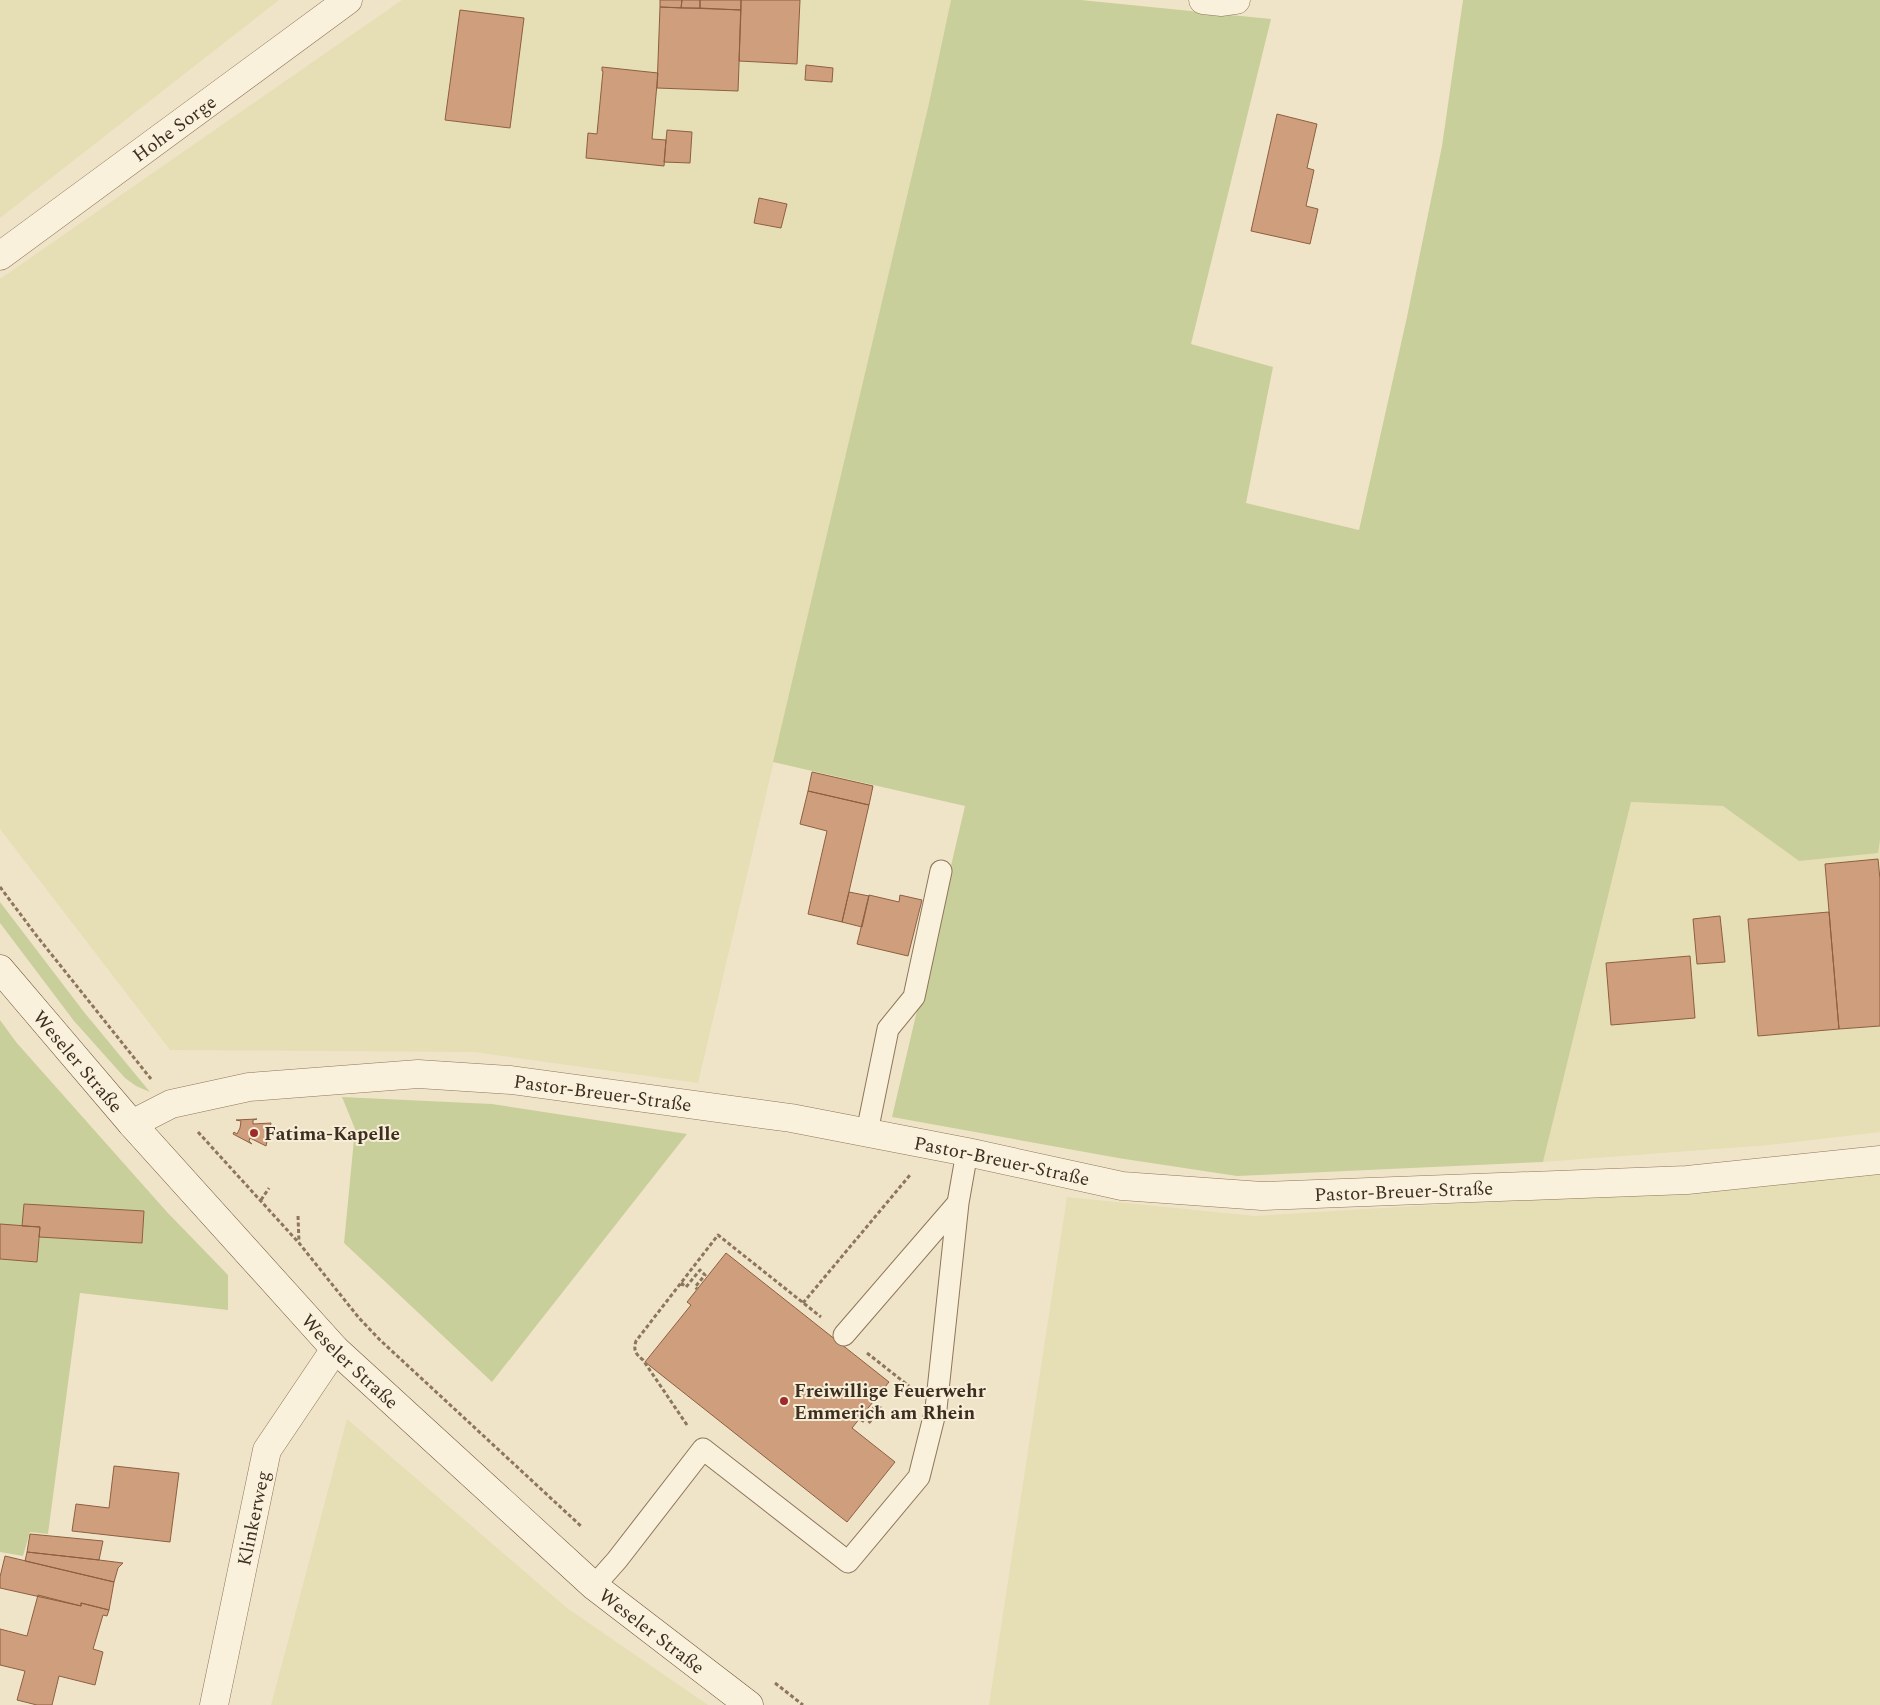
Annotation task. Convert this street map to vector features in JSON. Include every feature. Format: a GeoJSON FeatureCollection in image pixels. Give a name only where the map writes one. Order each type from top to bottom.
{"type":"FeatureCollection","features":[{"type":"Feature","properties":{"kind":"street","name":"Hohe Sorge"},"geometry":{"type":"LineString","coordinates":[[0,256],[348,0]]}},
{"type":"Feature","properties":{"kind":"street"},"geometry":{"type":"LineString","coordinates":[[1203,0],[1222,2],[1236,0]]}},
{"type":"Feature","properties":{"kind":"street","name":"Weseler Straße"},"geometry":{"type":"LineString","coordinates":[[0,969],[132,1124],[335,1349],[594,1586],[749,1705]]}},
{"type":"Feature","properties":{"kind":"street","name":"Pastor-Breuer-Straße"},"geometry":{"type":"LineString","coordinates":[[132,1124],[171,1104],[249,1087],[418,1074],[530,1083],[791,1118],[967,1152],[1122,1186],[1262,1196],[1687,1180],[1880,1160]]}},
{"type":"Feature","properties":{"kind":"street","name":"Klinkerweg"},"geometry":{"type":"LineString","coordinates":[[214,1705],[267,1450],[335,1349]]}},
{"type":"Feature","properties":{"kind":"lane"},"geometry":{"type":"LineString","coordinates":[[867,1132],[888,1029],[914,996],[941,871]]}},
{"type":"Feature","properties":{"kind":"lane"},"geometry":{"type":"LineString","coordinates":[[594,1586],[617,1560],[703,1448],[848,1562],[919,1476],[936,1409],[958,1203],[967,1152]]}},
{"type":"Feature","properties":{"kind":"lane"},"geometry":{"type":"LineString","coordinates":[[844,1335],[958,1203]]}},
{"type":"Feature","properties":{"kind":"path"},"geometry":{"type":"LineString","coordinates":[[0,887],[171,1104],[299,1243],[359,1318],[380,1340],[617,1560]]}},
{"type":"Feature","properties":{"kind":"path"},"geometry":{"type":"LineString","coordinates":[[803,1303],[921,1161],[925,1144]]}},
{"type":"Feature","properties":{"kind":"path"},"geometry":{"type":"LineString","coordinates":[[261,1200],[269,1188]]}},
{"type":"Feature","properties":{"kind":"path"},"geometry":{"type":"LineString","coordinates":[[298,1216],[299,1243]]}},
{"type":"Feature","properties":{"kind":"path"},"geometry":{"type":"LineString","coordinates":[[703,1448],[636,1354],[634,1348],[636,1341],[718,1235],[936,1409]]}},
{"type":"Feature","properties":{"kind":"path"},"geometry":{"type":"LineString","coordinates":[[681,1283],[686,1287],[700,1270],[705,1275],[695,1287],[697,1289]]}},
{"type":"Feature","properties":{"kind":"path"},"geometry":{"type":"LineString","coordinates":[[860,1419],[863,1421],[876,1405],[881,1408],[868,1424]]}},
{"type":"Feature","properties":{"kind":"path"},"geometry":{"type":"LineString","coordinates":[[772,1681],[803,1705]]}},
{"type":"Feature","properties":{"kind":"shaded area"},"geometry":{"type":"Polygon","coordinates":[[[0,0],[279,0],[0,218],[0,0]]]}},
{"type":"Feature","properties":{"kind":"shaded area"},"geometry":{"type":"Polygon","coordinates":[[[402,0],[951,0],[929,103],[698,1083],[474,1052],[170,1050],[0,829],[0,279],[402,0]]]}},
{"type":"Feature","properties":{"kind":"shaded area"},"geometry":{"type":"Polygon","coordinates":[[[1631,802],[1723,806],[1799,861],[1880,840],[1880,1132],[1769,1145],[1543,1162],[1631,802]]]}},
{"type":"Feature","properties":{"kind":"shaded area"},"geometry":{"type":"Polygon","coordinates":[[[1880,1169],[1880,1705],[989,1705],[1067,1197],[1255,1216],[1711,1188],[1880,1169]]]}},
{"type":"Feature","properties":{"kind":"shaded area"},"geometry":{"type":"Polygon","coordinates":[[[347,1419],[567,1608],[708,1705],[271,1705],[347,1419]]]}},
{"type":"Feature","properties":{"kind":"green space"},"geometry":{"type":"Polygon","coordinates":[[[951,0],[1081,0],[1271,19],[1191,344],[1273,367],[1246,503],[1359,530],[1407,317],[1442,146],[1463,0],[1880,0],[1880,840],[1878,853],[1799,861],[1723,806],[1631,802],[1543,1162],[1237,1176],[1118,1158],[892,1117],[965,806],[773,762],[929,103],[951,0]]]}},
{"type":"Feature","properties":{"kind":"green space"},"geometry":{"type":"Polygon","coordinates":[[[0,902],[84,1012],[150,1092],[136,1086],[125,1078],[74,1021],[0,923],[0,902]]]}},
{"type":"Feature","properties":{"kind":"green space"},"geometry":{"type":"Polygon","coordinates":[[[0,1020],[16,1042],[167,1212],[228,1275],[228,1310],[80,1293],[48,1534],[30,1532],[23,1556],[0,1552],[0,1020]]]}},
{"type":"Feature","properties":{"kind":"green space"},"geometry":{"type":"Polygon","coordinates":[[[342,1097],[492,1104],[687,1134],[492,1382],[344,1243],[355,1129],[342,1097]]]}},
{"type":"Feature","properties":{"kind":"building"},"geometry":{"type":"Polygon","coordinates":[[[660,0],[682,0],[681,8],[660,7],[660,0]]]}},
{"type":"Feature","properties":{"kind":"building"},"geometry":{"type":"Polygon","coordinates":[[[682,0],[700,0],[700,8],[681,8],[682,0]]]}},
{"type":"Feature","properties":{"kind":"building"},"geometry":{"type":"Polygon","coordinates":[[[700,0],[741,0],[741,10],[700,8],[700,0]]]}},
{"type":"Feature","properties":{"kind":"building"},"geometry":{"type":"Polygon","coordinates":[[[741,0],[800,0],[797,64],[739,61],[741,0]]]}},
{"type":"Feature","properties":{"kind":"building"},"geometry":{"type":"Polygon","coordinates":[[[660,7],[741,10],[738,91],[657,88],[660,7]]]}},
{"type":"Feature","properties":{"kind":"building"},"geometry":{"type":"Polygon","coordinates":[[[460,10],[524,18],[510,128],[445,120],[460,10]]]}},
{"type":"Feature","properties":{"kind":"building"},"geometry":{"type":"Polygon","coordinates":[[[806,65],[833,68],[832,82],[805,80],[806,65]]]}},
{"type":"Feature","properties":{"kind":"building"},"geometry":{"type":"Polygon","coordinates":[[[602,67],[658,73],[652,139],[666,140],[664,166],[586,158],[588,133],[597,134],[602,67]]]}},
{"type":"Feature","properties":{"kind":"building"},"geometry":{"type":"Polygon","coordinates":[[[1277,114],[1317,124],[1307,168],[1314,170],[1306,206],[1318,209],[1310,244],[1251,231],[1277,114]]]}},
{"type":"Feature","properties":{"kind":"building"},"geometry":{"type":"Polygon","coordinates":[[[667,130],[692,132],[690,163],[664,162],[667,130]]]}},
{"type":"Feature","properties":{"kind":"building"},"geometry":{"type":"Polygon","coordinates":[[[759,198],[787,204],[781,228],[754,223],[759,198]]]}},
{"type":"Feature","properties":{"kind":"building"},"geometry":{"type":"Polygon","coordinates":[[[812,772],[873,786],[869,805],[808,791],[812,772]]]}},
{"type":"Feature","properties":{"kind":"building"},"geometry":{"type":"Polygon","coordinates":[[[808,791],[869,805],[842,922],[808,914],[827,831],[800,824],[808,791]]]}},
{"type":"Feature","properties":{"kind":"building"},"geometry":{"type":"Polygon","coordinates":[[[1878,859],[1880,879],[1880,1026],[1839,1029],[1825,864],[1878,859]]]}},
{"type":"Feature","properties":{"kind":"building"},"geometry":{"type":"Polygon","coordinates":[[[849,892],[869,896],[862,927],[842,922],[849,892]]]}},
{"type":"Feature","properties":{"kind":"building"},"geometry":{"type":"Polygon","coordinates":[[[869,895],[899,902],[900,895],[922,900],[908,956],[857,944],[869,895]]]}},
{"type":"Feature","properties":{"kind":"building"},"geometry":{"type":"Polygon","coordinates":[[[1829,912],[1839,1029],[1758,1036],[1748,919],[1829,912]]]}},
{"type":"Feature","properties":{"kind":"building"},"geometry":{"type":"Polygon","coordinates":[[[1720,916],[1725,962],[1697,964],[1693,919],[1720,916]]]}},
{"type":"Feature","properties":{"kind":"building"},"geometry":{"type":"Polygon","coordinates":[[[1690,956],[1695,1018],[1611,1025],[1606,963],[1690,956]]]}},
{"type":"Feature","properties":{"kind":"building","name":"Fatima-Kapelle"},"geometry":{"type":"Polygon","coordinates":[[[257,1119],[253,1120],[253,1124],[271,1123],[266,1146],[250,1138],[249,1141],[252,1144],[233,1134],[234,1132],[237,1134],[240,1128],[241,1121],[236,1120],[257,1119]]]}},
{"type":"Feature","properties":{"kind":"building"},"geometry":{"type":"Polygon","coordinates":[[[24,1204],[144,1211],[142,1243],[39,1237],[40,1227],[22,1226],[24,1204]]]}},
{"type":"Feature","properties":{"kind":"building"},"geometry":{"type":"Polygon","coordinates":[[[0,1224],[40,1227],[37,1262],[0,1259],[0,1224]]]}},
{"type":"Feature","properties":{"kind":"building","name":"Freiwillige Feuerwehr Emmerich am Rhein"},"geometry":{"type":"Polygon","coordinates":[[[726,1253],[889,1382],[852,1428],[895,1462],[847,1522],[645,1362],[691,1305],[687,1302],[726,1253]]]}},
{"type":"Feature","properties":{"kind":"building"},"geometry":{"type":"Polygon","coordinates":[[[114,1466],[179,1473],[170,1542],[72,1531],[76,1504],[109,1508],[114,1466]]]}},
{"type":"Feature","properties":{"kind":"building"},"geometry":{"type":"Polygon","coordinates":[[[30,1534],[103,1541],[99,1560],[27,1552],[30,1534]]]}},
{"type":"Feature","properties":{"kind":"building"},"geometry":{"type":"Polygon","coordinates":[[[27,1552],[123,1563],[118,1568],[114,1582],[25,1561],[27,1552]]]}},
{"type":"Feature","properties":{"kind":"building"},"geometry":{"type":"Polygon","coordinates":[[[5,1556],[114,1582],[109,1610],[81,1603],[81,1606],[0,1588],[0,1577],[5,1556]]]}},
{"type":"Feature","properties":{"kind":"building"},"geometry":{"type":"Polygon","coordinates":[[[38,1595],[81,1606],[81,1603],[109,1610],[107,1616],[103,1615],[93,1649],[103,1652],[95,1685],[59,1676],[52,1705],[37,1705],[17,1700],[25,1671],[0,1665],[0,1629],[27,1636],[38,1595]]]}},
{"type":"Feature","properties":{"kind":"place","name":"Fatima-Kapelle"},"geometry":{"type":"Point","coordinates":[254,1133]}},
{"type":"Feature","properties":{"kind":"place","name":"Freiwillige Feuerwehr Emmerich am Rhein"},"geometry":{"type":"Point","coordinates":[784,1401]}}]}
